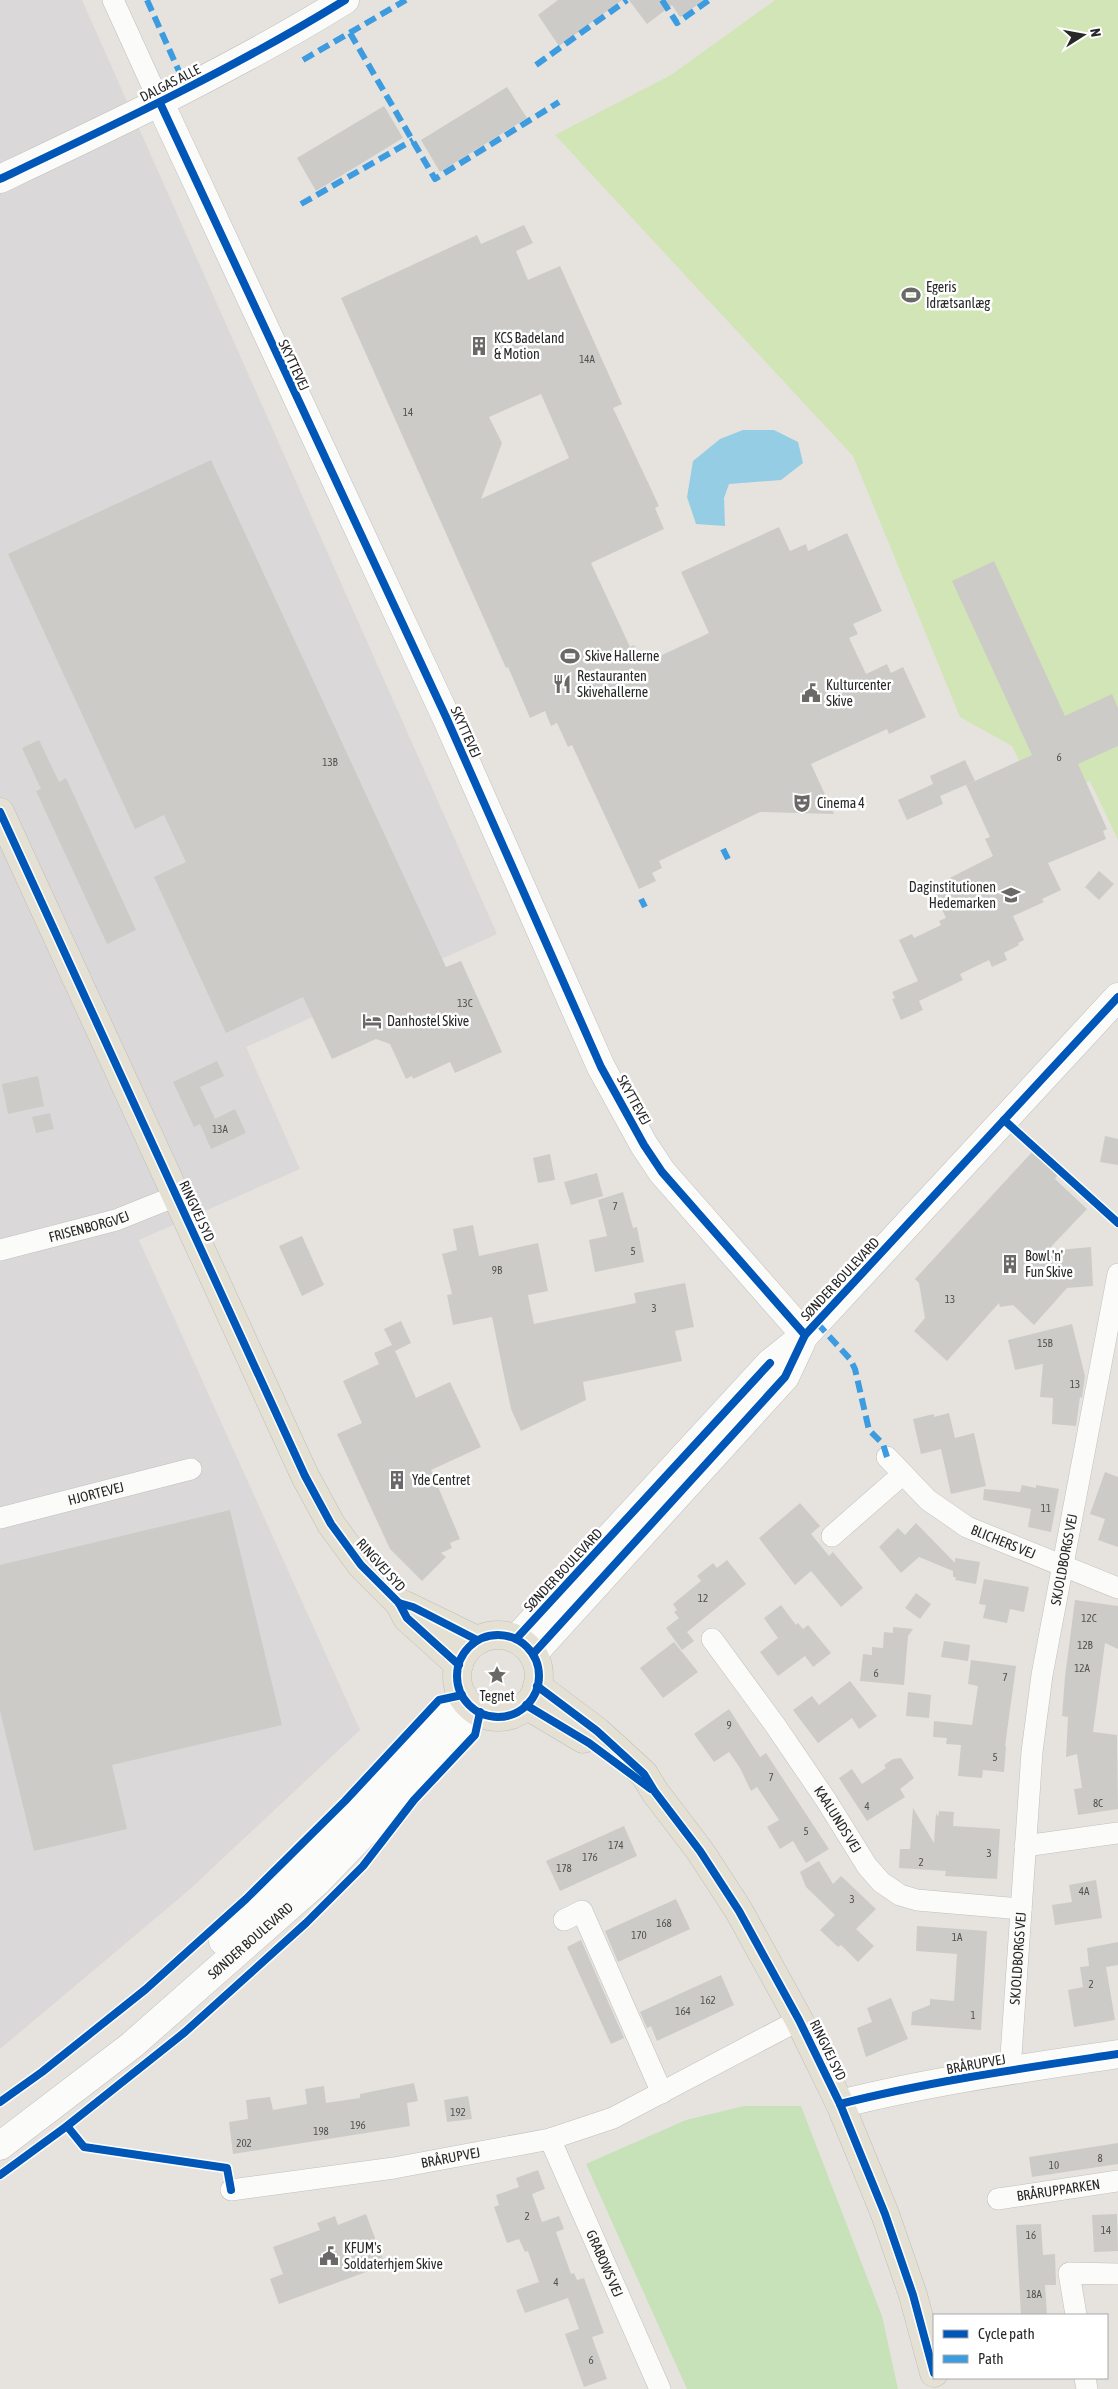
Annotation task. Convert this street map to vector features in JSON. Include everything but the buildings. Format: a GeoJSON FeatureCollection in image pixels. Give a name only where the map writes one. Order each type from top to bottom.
{"type":"FeatureCollection","features":[{"type":"Feature","properties":{"kind":"main road","name":"RINGVEJ SYD"},"geometry":{"type":"LineString","coordinates":[[0,812],[305,1476],[331,1524],[362,1566],[399,1603],[407,1618],[459,1665]]}},
{"type":"Feature","properties":{"kind":"main road","name":"RINGVEJ SYD"},"geometry":{"type":"LineString","coordinates":[[399,1603],[413,1607],[477,1640]]}},
{"type":"Feature","properties":{"kind":"main road"},"geometry":{"type":"LineString","coordinates":[[497,1635],[525,1647],[537,1664],[532,1696],[512,1714],[496,1717],[471,1703],[458,1685],[459,1665],[469,1647],[477,1640],[497,1635]]}},
{"type":"Feature","properties":{"kind":"main road","name":"RINGVEJ SYD"},"geometry":{"type":"LineString","coordinates":[[532,1696],[589,1743],[655,1792],[700,1851],[734,1903],[799,2020],[840,2104],[885,2214],[913,2295],[933,2369]]}},
{"type":"Feature","properties":{"kind":"street","name":"SKYTTEVEJ"},"geometry":{"type":"LineString","coordinates":[[113,0],[446,718],[601,1067],[644,1145],[662,1172],[806,1335]]}},
{"type":"Feature","properties":{"kind":"street","name":"DALGAS ALLE"},"geometry":{"type":"LineString","coordinates":[[0,179],[160,103],[289,35],[346,0]]}},
{"type":"Feature","properties":{"kind":"street","name":"SØNDER BOULEVARD"},"geometry":{"type":"LineString","coordinates":[[525,1647],[770,1363],[806,1335],[1118,997]]}},
{"type":"Feature","properties":{"kind":"street","name":"FRISENBORGVEJ"},"geometry":{"type":"LineString","coordinates":[[0,1250],[116,1220],[176,1196]]}},
{"type":"Feature","properties":{"kind":"street","name":"SKJOLDBORGS VEJ"},"geometry":{"type":"LineString","coordinates":[[1010,2070],[1025,1846],[1036,1723],[1061,1565],[1118,1274]]}},
{"type":"Feature","properties":{"kind":"street","name":"BLICHERS VEJ"},"geometry":{"type":"LineString","coordinates":[[887,1457],[928,1500],[966,1528],[1118,1588]]}},
{"type":"Feature","properties":{"kind":"street","name":"HJORTEVEJ"},"geometry":{"type":"LineString","coordinates":[[0,1518],[191,1469]]}},
{"type":"Feature","properties":{"kind":"street"},"geometry":{"type":"LineString","coordinates":[[832,1536],[903,1474]]}},
{"type":"Feature","properties":{"kind":"street","name":"KAALUNDS VEJ"},"geometry":{"type":"LineString","coordinates":[[712,1639],[775,1725],[826,1800],[867,1866],[881,1882],[900,1895],[917,1900],[1022,1909]]}},
{"type":"Feature","properties":{"kind":"street","name":"SØNDER BOULEVARD"},"geometry":{"type":"LineString","coordinates":[[0,2124],[168,1993],[471,1703]]}},
{"type":"Feature","properties":{"kind":"street","name":"SØNDER BOULEVARD"},"geometry":{"type":"LineString","coordinates":[[0,2146],[132,2044],[317,1882],[471,1703]]}},
{"type":"Feature","properties":{"kind":"street"},"geometry":{"type":"LineString","coordinates":[[1025,1846],[1118,1833]]}},
{"type":"Feature","properties":{"kind":"street"},"geometry":{"type":"LineString","coordinates":[[564,1920],[582,1911],[662,2093]]}},
{"type":"Feature","properties":{"kind":"street","name":"BRÅRUPVEJ"},"geometry":{"type":"LineString","coordinates":[[231,2190],[394,2168],[550,2139],[613,2118],[799,2020]]}},
{"type":"Feature","properties":{"kind":"street","name":"BRÅRUPVEJ"},"geometry":{"type":"LineString","coordinates":[[840,2104],[883,2093],[1010,2070],[1118,2054]]}},
{"type":"Feature","properties":{"kind":"street","name":"GRABOWS VEJ"},"geometry":{"type":"LineString","coordinates":[[550,2139],[660,2389]]}},
{"type":"Feature","properties":{"kind":"street","name":"BRÅRUPPARKEN"},"geometry":{"type":"LineString","coordinates":[[998,2199],[1118,2180]]}},
{"type":"Feature","properties":{"kind":"street"},"geometry":{"type":"LineString","coordinates":[[1076,2314],[1069,2274],[1118,2274]]}},
{"type":"Feature","properties":{"kind":"shaded area"},"geometry":{"type":"Polygon","coordinates":[[[0,0],[82,0],[497,934],[246,1047],[300,1169],[139,1240],[360,1730],[188,1891],[0,2049],[0,0]]]}},
{"type":"Feature","properties":{"kind":"green space","name":"Egeris Idrætsanlæg"},"geometry":{"type":"Polygon","coordinates":[[[775,0],[1118,0],[1118,840],[1090,781],[1063,791],[1031,785],[1012,746],[960,717],[853,456],[555,135],[671,75],[775,0]]]}},
{"type":"Feature","properties":{"kind":"green space"},"geometry":{"type":"Polygon","coordinates":[[[744,2106],[801,2106],[882,2316],[898,2389],[687,2389],[586,2164],[686,2120],[744,2106]]]}},
{"type":"Feature","properties":{"kind":"water"},"geometry":{"type":"Polygon","coordinates":[[[743,430],[774,430],[798,442],[803,463],[781,480],[729,484],[724,498],[725,526],[696,524],[687,497],[693,461],[720,439],[743,430]]]}},
{"type":"Feature","properties":{"kind":"marked path"},"geometry":{"type":"LineString","coordinates":[[147,0],[187,89]]}},
{"type":"Feature","properties":{"kind":"marked path"},"geometry":{"type":"LineString","coordinates":[[303,60],[406,0]]}},
{"type":"Feature","properties":{"kind":"marked path"},"geometry":{"type":"LineString","coordinates":[[536,65],[627,0]]}},
{"type":"Feature","properties":{"kind":"marked path"},"geometry":{"type":"LineString","coordinates":[[662,0],[677,23],[709,0]]}},
{"type":"Feature","properties":{"kind":"marked path"},"geometry":{"type":"LineString","coordinates":[[350,33],[435,179],[559,102]]}},
{"type":"Feature","properties":{"kind":"marked path"},"geometry":{"type":"LineString","coordinates":[[301,204],[413,140]]}},
{"type":"Feature","properties":{"kind":"marked path"},"geometry":{"type":"LineString","coordinates":[[723,849],[728,859]]}},
{"type":"Feature","properties":{"kind":"marked path"},"geometry":{"type":"LineString","coordinates":[[641,899],[645,907]]}},
{"type":"Feature","properties":{"kind":"marked path"},"geometry":{"type":"LineString","coordinates":[[817,1323],[850,1359],[855,1369],[869,1430],[883,1444],[887,1457]]}},
{"type":"Feature","properties":{"kind":"cycle path"},"geometry":{"type":"LineString","coordinates":[[0,179],[219,72],[345,0]]}},
{"type":"Feature","properties":{"kind":"cycle path"},"geometry":{"type":"LineString","coordinates":[[160,103],[446,717],[601,1067],[644,1145],[662,1172],[805,1335]]}},
{"type":"Feature","properties":{"kind":"cycle path"},"geometry":{"type":"LineString","coordinates":[[0,812],[305,1476],[331,1524],[361,1565],[399,1603],[407,1618],[459,1665]]}},
{"type":"Feature","properties":{"kind":"cycle path"},"geometry":{"type":"LineString","coordinates":[[533,1654],[785,1377],[805,1335],[1118,997]]}},
{"type":"Feature","properties":{"kind":"cycle path"},"geometry":{"type":"LineString","coordinates":[[1004,1120],[1118,1223]]}},
{"type":"Feature","properties":{"kind":"cycle path"},"geometry":{"type":"LineString","coordinates":[[516,1639],[770,1363]]}},
{"type":"Feature","properties":{"kind":"cycle path"},"geometry":{"type":"LineString","coordinates":[[399,1603],[413,1607],[477,1640]]}},
{"type":"Feature","properties":{"kind":"cycle path"},"geometry":{"type":"LineString","coordinates":[[498,1635],[514,1638],[527,1647],[536,1660],[539,1676],[536,1692],[527,1705],[514,1714],[498,1717],[482,1714],[469,1705],[460,1692],[457,1676],[460,1660],[469,1647],[482,1638],[498,1635]]}},
{"type":"Feature","properties":{"kind":"cycle path"},"geometry":{"type":"LineString","coordinates":[[537,1686],[597,1731],[644,1774],[655,1792],[700,1851],[739,1911],[799,2020],[840,2104],[885,2214],[913,2295],[933,2369]]}},
{"type":"Feature","properties":{"kind":"cycle path"},"geometry":{"type":"LineString","coordinates":[[0,2102],[42,2072],[146,1989],[246,1899],[345,1801],[439,1700],[462,1695]]}},
{"type":"Feature","properties":{"kind":"cycle path"},"geometry":{"type":"LineString","coordinates":[[526,1705],[589,1743],[651,1789]]}},
{"type":"Feature","properties":{"kind":"cycle path"},"geometry":{"type":"LineString","coordinates":[[0,2175],[67,2126],[185,2032],[306,1923],[363,1866],[414,1800],[475,1735],[480,1712]]}},
{"type":"Feature","properties":{"kind":"cycle path"},"geometry":{"type":"LineString","coordinates":[[840,2104],[943,2082],[1118,2054]]}},
{"type":"Feature","properties":{"kind":"cycle path"},"geometry":{"type":"LineString","coordinates":[[67,2126],[84,2147],[227,2168],[231,2190]]}},
{"type":"Feature","properties":{"kind":"place","name":"Egeris Idrætsanlæg"},"geometry":{"type":"Point","coordinates":[911,295]}},
{"type":"Feature","properties":{"kind":"place","name":"KCS Badeland & Motion"},"geometry":{"type":"Point","coordinates":[479,346]}},
{"type":"Feature","properties":{"kind":"place","name":"Skive Hallerne"},"geometry":{"type":"Point","coordinates":[570,656]}},
{"type":"Feature","properties":{"kind":"place","name":"Restauranten Skivehallerne"},"geometry":{"type":"Point","coordinates":[562,684]}},
{"type":"Feature","properties":{"kind":"place","name":"Kulturcenter Skive"},"geometry":{"type":"Point","coordinates":[811,693]}},
{"type":"Feature","properties":{"kind":"place","name":"Cinema 4"},"geometry":{"type":"Point","coordinates":[802,803]}},
{"type":"Feature","properties":{"kind":"place","name":"Daginstitutionen Hedemarken"},"geometry":{"type":"Point","coordinates":[1011,895]}},
{"type":"Feature","properties":{"kind":"place","name":"Danhostel Skive"},"geometry":{"type":"Point","coordinates":[372,1021]}},
{"type":"Feature","properties":{"kind":"place","name":"Bowl 'n' Fun Skive"},"geometry":{"type":"Point","coordinates":[1010,1264]}},
{"type":"Feature","properties":{"kind":"place","name":"Yde Centret"},"geometry":{"type":"Point","coordinates":[397,1480]}},
{"type":"Feature","properties":{"kind":"place","name":"Tegnet"},"geometry":{"type":"Point","coordinates":[497,1675]}},
{"type":"Feature","properties":{"kind":"place","name":"KFUM's Soldaterhjem Skive"},"geometry":{"type":"Point","coordinates":[329,2256]}}]}
